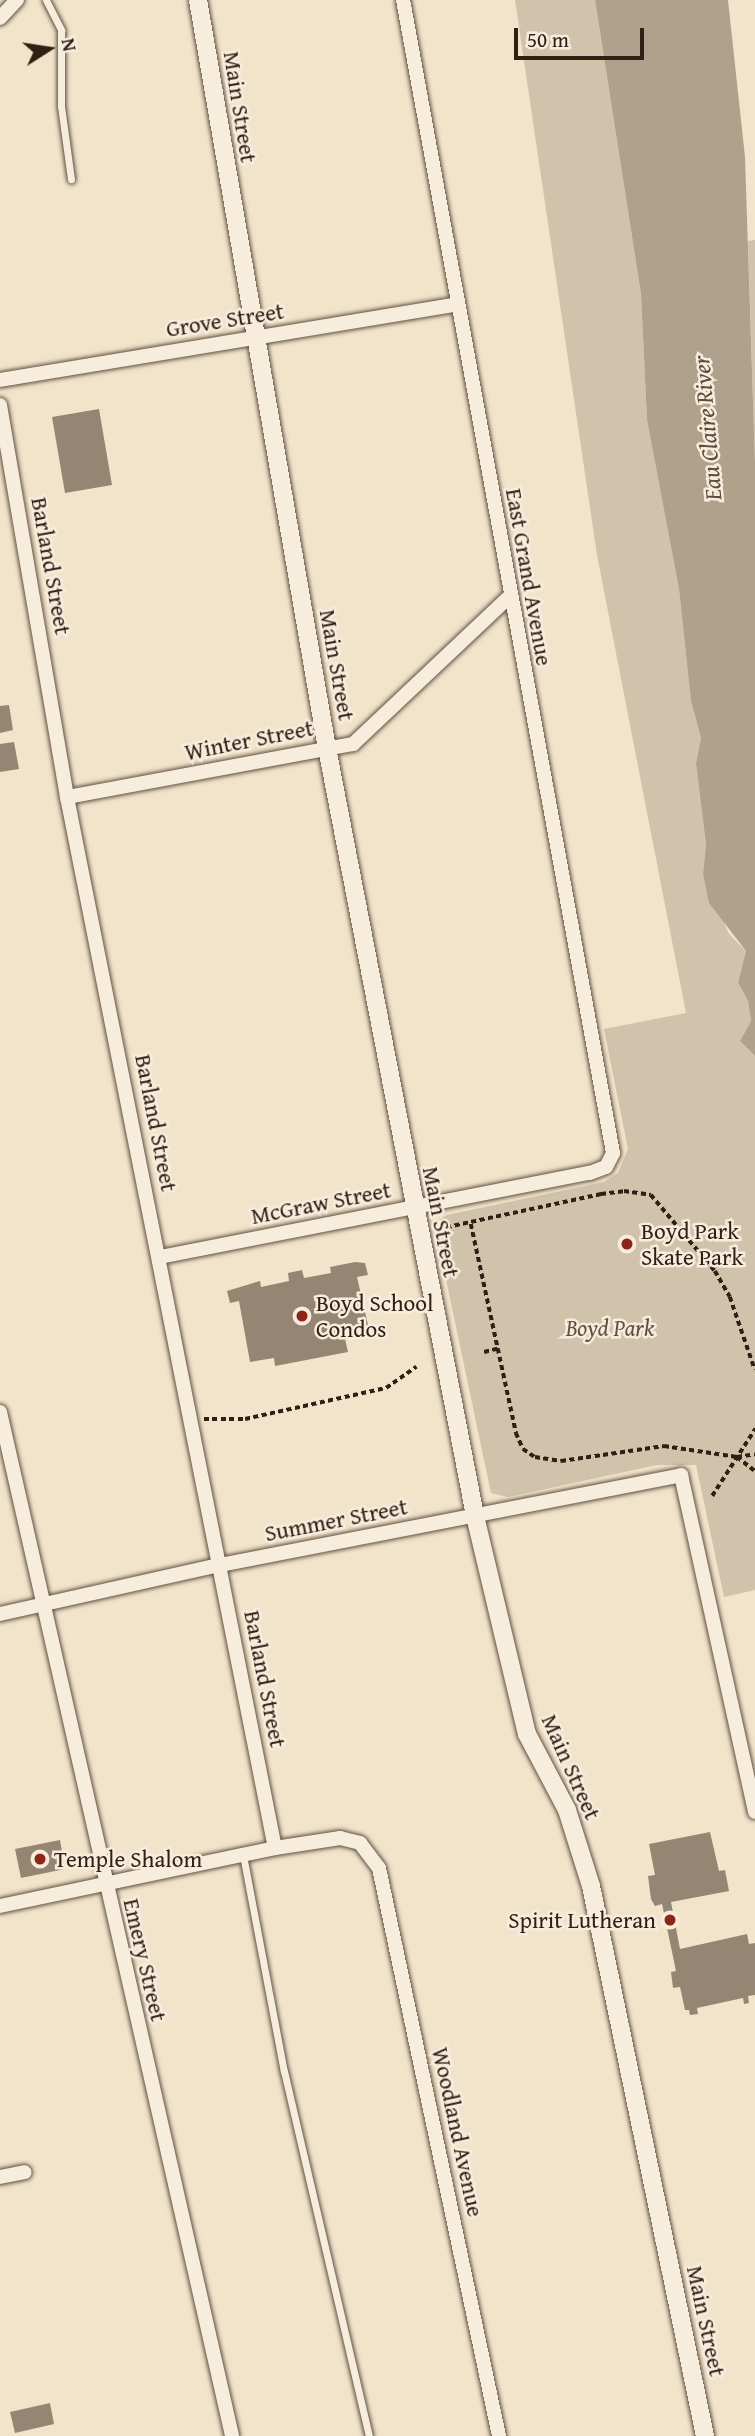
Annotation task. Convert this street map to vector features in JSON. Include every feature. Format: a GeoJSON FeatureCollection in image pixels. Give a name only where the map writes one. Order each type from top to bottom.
{"type":"FeatureCollection","features":[{"type":"Feature","properties":{"kind":"street","name":"Main Street"},"geometry":{"type":"LineString","coordinates":[[198,0],[254,339],[327,748],[412,1208],[475,1516],[527,1734],[568,1810],[591,1886],[705,2436]]}},
{"type":"Feature","properties":{"kind":"street","name":"East Grand Avenue"},"geometry":{"type":"LineString","coordinates":[[404,0],[509,597],[611,1129],[611,1162]]}},
{"type":"Feature","properties":{"kind":"street"},"geometry":{"type":"LineString","coordinates":[[0,18],[11,2]]}},
{"type":"Feature","properties":{"kind":"street","name":"Grove Street"},"geometry":{"type":"LineString","coordinates":[[0,380],[457,304]]}},
{"type":"Feature","properties":{"kind":"street","name":"Barland Street"},"geometry":{"type":"LineString","coordinates":[[0,405],[67,797],[275,1848]]}},
{"type":"Feature","properties":{"kind":"street","name":"Winter Street"},"geometry":{"type":"LineString","coordinates":[[67,797],[353,744],[509,597]]}},
{"type":"Feature","properties":{"kind":"street","name":"McGraw Street"},"geometry":{"type":"LineString","coordinates":[[160,1257],[590,1173],[611,1162]]}},
{"type":"Feature","properties":{"kind":"street","name":"Emery Street"},"geometry":{"type":"LineString","coordinates":[[0,1412],[40,1606],[232,2436]]}},
{"type":"Feature","properties":{"kind":"street","name":"Summer Street"},"geometry":{"type":"LineString","coordinates":[[0,1614],[220,1565],[681,1475],[755,1812]]}},
{"type":"Feature","properties":{"kind":"street","name":"Woodland Avenue"},"geometry":{"type":"LineString","coordinates":[[275,1848],[340,1838],[360,1843],[379,1868],[499,2436]]}},
{"type":"Feature","properties":{"kind":"street"},"geometry":{"type":"LineString","coordinates":[[0,1906],[275,1848]]}},
{"type":"Feature","properties":{"kind":"street"},"geometry":{"type":"LineString","coordinates":[[0,2177],[25,2172]]}},
{"type":"Feature","properties":{"kind":"lane"},"geometry":{"type":"LineString","coordinates":[[46,0],[61,30],[61,106],[71,179]]}},
{"type":"Feature","properties":{"kind":"lane"},"geometry":{"type":"LineString","coordinates":[[243,1855],[284,2071],[369,2436]]}},
{"type":"Feature","properties":{"kind":"path"},"geometry":{"type":"LineString","coordinates":[[598,1183],[601,1195]]}},
{"type":"Feature","properties":{"kind":"path"},"geometry":{"type":"LineString","coordinates":[[435,1229],[471,1224],[601,1195],[637,1191],[660,1201],[730,1297],[755,1370]]}},
{"type":"Feature","properties":{"kind":"path"},"geometry":{"type":"LineString","coordinates":[[471,1224],[500,1348],[516,1433],[523,1449],[535,1457],[561,1461],[664,1446],[737,1457],[755,1454]]}},
{"type":"Feature","properties":{"kind":"path"},"geometry":{"type":"LineString","coordinates":[[484,1352],[500,1348]]}},
{"type":"Feature","properties":{"kind":"path"},"geometry":{"type":"LineString","coordinates":[[192,1422],[216,1417],[246,1419],[386,1388],[416,1367]]}},
{"type":"Feature","properties":{"kind":"path"},"geometry":{"type":"LineString","coordinates":[[712,1496],[755,1429]]}},
{"type":"Feature","properties":{"kind":"path"},"geometry":{"type":"LineString","coordinates":[[737,1457],[755,1471]]}},
{"type":"Feature","properties":{"kind":"green space","name":"Boyd Park"},"geometry":{"type":"Polygon","coordinates":[[[515,0],[595,0],[641,294],[647,420],[679,589],[691,701],[701,738],[696,763],[706,845],[703,873],[729,934],[746,951],[738,981],[748,1001],[751,1021],[740,1041],[755,1056],[755,1590],[724,1597],[696,1465],[657,1465],[508,1497],[491,1493],[436,1232],[437,1221],[447,1215],[604,1182],[618,1173],[628,1149],[604,1029],[686,1013],[597,555],[515,0]]]}},
{"type":"Feature","properties":{"kind":"green space"},"geometry":{"type":"Polygon","coordinates":[[[755,240],[755,462],[748,241],[755,240]]]}},
{"type":"Feature","properties":{"kind":"water","name":"Eau Claire River"},"geometry":{"type":"Polygon","coordinates":[[[595,0],[728,0],[745,157],[755,462],[755,1056],[740,1041],[751,1021],[748,1001],[738,982],[746,951],[709,903],[703,873],[706,845],[696,763],[701,738],[691,701],[679,589],[647,420],[641,294],[595,0]]]}},
{"type":"Feature","properties":{"kind":"building"},"geometry":{"type":"Polygon","coordinates":[[[99,409],[112,485],[65,493],[52,417],[99,409]]]}},
{"type":"Feature","properties":{"kind":"building"},"geometry":{"type":"Polygon","coordinates":[[[9,705],[13,730],[0,733],[0,706],[9,705]]]}},
{"type":"Feature","properties":{"kind":"building"},"geometry":{"type":"Polygon","coordinates":[[[14,742],[19,769],[0,772],[0,744],[14,742]]]}},
{"type":"Feature","properties":{"kind":"building","name":"Boyd School Condos"},"geometry":{"type":"Polygon","coordinates":[[[355,1262],[365,1263],[368,1275],[357,1277],[368,1325],[343,1330],[348,1352],[275,1366],[274,1358],[250,1362],[239,1301],[230,1303],[227,1291],[260,1281],[261,1287],[289,1281],[288,1273],[302,1270],[304,1278],[331,1273],[330,1267],[355,1262]]]}},
{"type":"Feature","properties":{"kind":"building","name":"Spirit Lutheran"},"geometry":{"type":"Polygon","coordinates":[[[710,1832],[719,1871],[725,1870],[729,1891],[671,1902],[680,1949],[747,1934],[749,1944],[755,1943],[755,1995],[748,1996],[749,2003],[744,2004],[743,1998],[697,2008],[698,2014],[690,2015],[689,2010],[685,2010],[680,1987],[673,1988],[671,1972],[676,1971],[662,1904],[655,1906],[651,1899],[648,1876],[655,1875],[649,1844],[710,1832]]]}},
{"type":"Feature","properties":{"kind":"building","name":"Temple Shalom"},"geometry":{"type":"Polygon","coordinates":[[[60,1840],[65,1869],[21,1878],[15,1849],[60,1840]]]}},
{"type":"Feature","properties":{"kind":"building"},"geometry":{"type":"Polygon","coordinates":[[[50,2403],[54,2424],[15,2433],[10,2412],[50,2403]]]}},
{"type":"Feature","properties":{"kind":"place","name":"Boyd Park Skate Park"},"geometry":{"type":"Point","coordinates":[627,1244]}},
{"type":"Feature","properties":{"kind":"place","name":"Boyd School Condos"},"geometry":{"type":"Point","coordinates":[302,1316]}},
{"type":"Feature","properties":{"kind":"place","name":"Temple Shalom"},"geometry":{"type":"Point","coordinates":[40,1859]}},
{"type":"Feature","properties":{"kind":"place","name":"Spirit Lutheran"},"geometry":{"type":"Point","coordinates":[670,1920]}}]}
